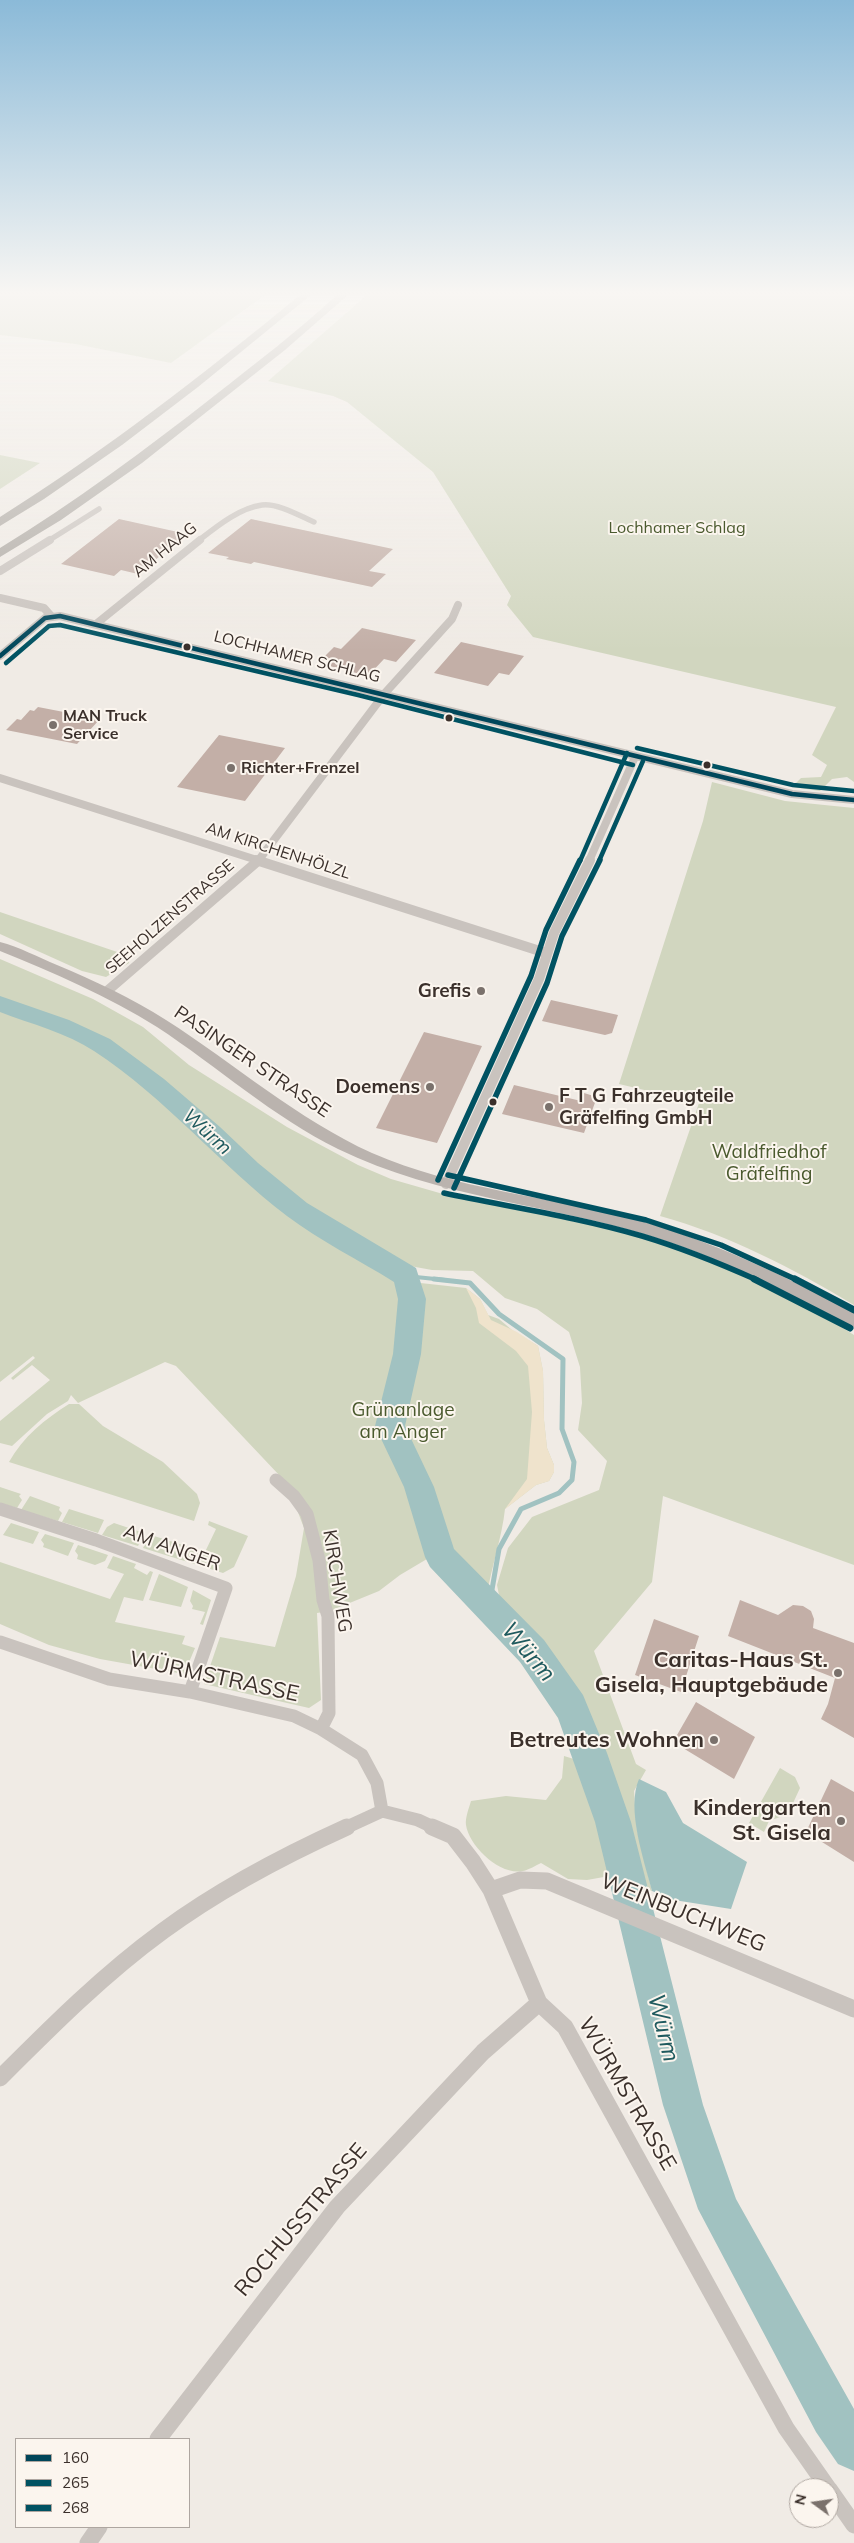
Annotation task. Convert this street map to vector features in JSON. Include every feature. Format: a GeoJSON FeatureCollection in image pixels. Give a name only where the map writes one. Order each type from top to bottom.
{"type":"FeatureCollection","features":[{"type":"Feature","properties":{"kind":"highway"},"geometry":{"type":"LineString","coordinates":[[0,522],[83,468],[156,414]]}},
{"type":"Feature","properties":{"kind":"highway"},"geometry":{"type":"LineString","coordinates":[[0,553],[89,498],[198,414]]}},
{"type":"Feature","properties":{"kind":"highway"},"geometry":{"type":"LineString","coordinates":[[30,520],[108,466]]}},
{"type":"Feature","properties":{"kind":"main road","name":"PASINGER STRASSE"},"geometry":{"type":"LineString","coordinates":[[0,946],[106,992],[161,1024],[295,1119],[324,1136],[397,1169],[446,1184],[634,1225],[672,1236],[804,1293],[854,1320]]}},
{"type":"Feature","properties":{"kind":"street","name":"AM HAAG"},"geometry":{"type":"LineString","coordinates":[[96,624],[209,532],[256,502],[314,522]]}},
{"type":"Feature","properties":{"kind":"street"},"geometry":{"type":"LineString","coordinates":[[0,571],[98,509]]}},
{"type":"Feature","properties":{"kind":"street","name":"LOCHHAMER SCHLAG"},"geometry":{"type":"LineString","coordinates":[[0,598],[44,608],[51,616],[60,616],[96,624],[385,693],[635,757],[792,794],[854,800]]}},
{"type":"Feature","properties":{"kind":"street","name":"SEEHOLZENSTRASSE"},"geometry":{"type":"LineString","coordinates":[[106,992],[258,861],[385,693],[452,619],[458,605]]}},
{"type":"Feature","properties":{"kind":"street"},"geometry":{"type":"LineString","coordinates":[[0,656],[32,628],[51,616]]}},
{"type":"Feature","properties":{"kind":"street"},"geometry":{"type":"LineString","coordinates":[[446,1184],[539,979],[546,953],[635,757]]}},
{"type":"Feature","properties":{"kind":"street","name":"AM KIRCHENHÖLZL"},"geometry":{"type":"LineString","coordinates":[[0,778],[546,953]]}},
{"type":"Feature","properties":{"kind":"street","name":"KIRCHWEG"},"geometry":{"type":"LineString","coordinates":[[276,1480],[294,1496],[307,1514],[319,1560],[323,1600],[328,1616],[329,1713],[321,1729]]}},
{"type":"Feature","properties":{"kind":"street","name":"AM ANGER"},"geometry":{"type":"LineString","coordinates":[[0,1509],[96,1540],[226,1588],[190,1692]]}},
{"type":"Feature","properties":{"kind":"street","name":"WÜRMSTRASSE"},"geometry":{"type":"LineString","coordinates":[[0,1642],[109,1679],[190,1692],[294,1716],[321,1729],[362,1755],[378,1782],[382,1812],[418,1820],[453,1836],[474,1862],[491,1890],[539,2003],[565,2027],[786,2428],[822,2478]]}},
{"type":"Feature","properties":{"kind":"street"},"geometry":{"type":"LineString","coordinates":[[0,2078],[97,1984],[164,1930],[304,1846],[382,1812]]}},
{"type":"Feature","properties":{"kind":"street","name":"WEINBUCHWEG"},"geometry":{"type":"LineString","coordinates":[[491,1890],[520,1880],[547,1882],[854,2008]]}},
{"type":"Feature","properties":{"kind":"street","name":"ROCHUSSTRASSE"},"geometry":{"type":"LineString","coordinates":[[159,2438],[337,2207],[483,2052],[539,2003]]}},
{"type":"Feature","properties":{"kind":"street","name":"WÜRMSTRASSE"},"geometry":{"type":"LineString","coordinates":[[839,2503],[854,2525]]}},
{"type":"Feature","properties":{"kind":"street"},"geometry":{"type":"LineString","coordinates":[[88,2543],[98,2528]]}},
{"type":"Feature","properties":{"kind":"green space","name":"Lochhamer Schlag"},"geometry":{"type":"Polygon","coordinates":[[[361,414],[854,414],[854,782],[847,777],[832,779],[820,791],[792,787],[801,778],[821,777],[827,765],[812,755],[836,707],[533,637],[507,605],[511,596],[433,472],[361,414]]]}},
{"type":"Feature","properties":{"kind":"green space"},"geometry":{"type":"Polygon","coordinates":[[[0,455],[40,463],[0,489],[0,455]]]}},
{"type":"Feature","properties":{"kind":"green space","name":"Waldfriedhof Gräfelfing"},"geometry":{"type":"Polygon","coordinates":[[[712,782],[785,801],[854,808],[854,1305],[760,1254],[711,1233],[660,1216],[699,1103],[619,1084],[703,821],[712,782]]]}},
{"type":"Feature","properties":{"kind":"green space"},"geometry":{"type":"Polygon","coordinates":[[[0,912],[123,954],[129,958],[129,963],[106,977],[82,971],[0,934],[0,912]]]}},
{"type":"Feature","properties":{"kind":"green space","name":"Grünanlage am Anger"},"geometry":{"type":"Polygon","coordinates":[[[0,959],[93,999],[143,1027],[189,1065],[287,1127],[358,1165],[391,1179],[443,1194],[604,1227],[669,1244],[800,1301],[854,1335],[854,1565],[663,1496],[652,1582],[594,1651],[636,1764],[646,1770],[634,1791],[637,1830],[652,1891],[635,1888],[574,1690],[543,1643],[502,1610],[497,1585],[508,1548],[532,1517],[599,1490],[607,1461],[578,1430],[582,1403],[580,1367],[569,1332],[537,1309],[505,1298],[473,1271],[432,1270],[399,1264],[339,1224],[324,1233],[338,1240],[393,1280],[466,1288],[480,1299],[488,1315],[499,1319],[512,1330],[538,1346],[543,1371],[544,1420],[547,1448],[554,1465],[554,1472],[549,1481],[536,1485],[505,1509],[487,1594],[481,1593],[450,1551],[432,1556],[400,1575],[379,1591],[330,1611],[317,1613],[321,1700],[309,1708],[204,1684],[220,1637],[275,1647],[296,1576],[304,1528],[296,1507],[280,1476],[176,1366],[165,1362],[78,1403],[71,1395],[68,1401],[47,1414],[12,1446],[0,1443],[0,1421],[50,1380],[32,1365],[13,1380],[11,1378],[35,1358],[33,1356],[0,1382],[0,959]]]}},
{"type":"Feature","properties":{"kind":"green space"},"geometry":{"type":"Polygon","coordinates":[[[69,1404],[79,1404],[103,1426],[163,1462],[197,1494],[200,1503],[194,1521],[9,1462],[21,1444],[35,1429],[69,1404]]]}},
{"type":"Feature","properties":{"kind":"green space"},"geometry":{"type":"Polygon","coordinates":[[[0,1487],[21,1494],[19,1496],[22,1500],[17,1508],[0,1503],[0,1487]]]}},
{"type":"Feature","properties":{"kind":"green space"},"geometry":{"type":"Polygon","coordinates":[[[30,1496],[60,1507],[59,1510],[62,1513],[58,1521],[21,1510],[30,1496]]]}},
{"type":"Feature","properties":{"kind":"green space"},"geometry":{"type":"Polygon","coordinates":[[[69,1509],[104,1520],[98,1533],[62,1522],[69,1509]]]}},
{"type":"Feature","properties":{"kind":"green space"},"geometry":{"type":"Polygon","coordinates":[[[209,1521],[248,1536],[234,1567],[223,1573],[143,1548],[147,1541],[154,1536],[205,1552],[216,1529],[208,1525],[209,1521]]]}},
{"type":"Feature","properties":{"kind":"green space"},"geometry":{"type":"Polygon","coordinates":[[[11,1523],[39,1532],[33,1544],[3,1535],[11,1523]]]}},
{"type":"Feature","properties":{"kind":"green space"},"geometry":{"type":"Polygon","coordinates":[[[114,1523],[144,1533],[138,1546],[102,1535],[107,1527],[114,1523]]]}},
{"type":"Feature","properties":{"kind":"green space"},"geometry":{"type":"Polygon","coordinates":[[[45,1534],[74,1543],[68,1556],[43,1547],[44,1544],[41,1540],[45,1534]]]}},
{"type":"Feature","properties":{"kind":"green space"},"geometry":{"type":"Polygon","coordinates":[[[78,1545],[108,1555],[105,1561],[95,1565],[77,1559],[78,1555],[75,1551],[78,1545]]]}},
{"type":"Feature","properties":{"kind":"green space"},"geometry":{"type":"Polygon","coordinates":[[[113,1556],[136,1564],[134,1568],[147,1575],[150,1571],[153,1572],[143,1601],[124,1597],[115,1622],[185,1636],[182,1644],[195,1648],[184,1674],[100,1659],[49,1645],[0,1624],[0,1562],[110,1599],[124,1574],[107,1568],[113,1556]]]}},
{"type":"Feature","properties":{"kind":"green space"},"geometry":{"type":"Polygon","coordinates":[[[159,1574],[188,1587],[181,1607],[149,1600],[159,1574]]]}},
{"type":"Feature","properties":{"kind":"green space"},"geometry":{"type":"Polygon","coordinates":[[[193,1590],[211,1600],[203,1625],[200,1624],[205,1612],[192,1609],[193,1606],[190,1601],[193,1590]]]}},
{"type":"Feature","properties":{"kind":"green space"},"geometry":{"type":"Polygon","coordinates":[[[564,1756],[587,1763],[610,1829],[620,1865],[615,1875],[587,1880],[568,1879],[541,1863],[523,1871],[505,1869],[487,1858],[479,1850],[468,1833],[466,1819],[471,1801],[506,1796],[546,1800],[562,1778],[564,1756]]]}},
{"type":"Feature","properties":{"kind":"green space"},"geometry":{"type":"Polygon","coordinates":[[[780,1768],[795,1777],[800,1788],[788,1814],[769,1821],[764,1832],[749,1823],[780,1768]]]}},
{"type":"Feature","properties":{"kind":"sand"},"geometry":{"type":"Polygon","coordinates":[[[466,1288],[480,1299],[491,1320],[517,1332],[538,1346],[543,1371],[544,1420],[547,1448],[554,1465],[554,1472],[549,1481],[536,1485],[505,1509],[527,1479],[532,1412],[528,1366],[516,1351],[479,1323],[476,1308],[466,1288]]]}},
{"type":"Feature","properties":{"kind":"water"},"geometry":{"type":"Polygon","coordinates":[[[639,1779],[666,1792],[683,1823],[747,1862],[731,1909],[674,1900],[652,1891],[635,1819],[635,1791],[639,1779]]]}},
{"type":"Feature","properties":{"kind":"building"},"geometry":{"type":"Polygon","coordinates":[[[119,519],[187,534],[138,574],[121,570],[114,576],[61,564],[119,519]]]}},
{"type":"Feature","properties":{"kind":"building"},"geometry":{"type":"Polygon","coordinates":[[[251,519],[393,549],[369,571],[386,574],[372,587],[254,562],[251,564],[226,559],[229,557],[208,553],[251,519]]]}},
{"type":"Feature","properties":{"kind":"building"},"geometry":{"type":"Polygon","coordinates":[[[362,628],[416,640],[396,662],[384,659],[368,676],[318,663],[334,647],[341,649],[362,628]]]}},
{"type":"Feature","properties":{"kind":"building"},"geometry":{"type":"Polygon","coordinates":[[[461,642],[524,656],[509,675],[499,673],[488,686],[434,673],[461,642]]]}},
{"type":"Feature","properties":{"kind":"building","name":"MAN Truck Service"},"geometry":{"type":"Polygon","coordinates":[[[38,707],[100,719],[77,744],[6,730],[17,719],[21,720],[30,710],[34,711],[38,707]]]}},
{"type":"Feature","properties":{"kind":"building","name":"Richter+Frenzel"},"geometry":{"type":"Polygon","coordinates":[[[219,735],[285,748],[245,801],[177,787],[219,735]]]}},
{"type":"Feature","properties":{"kind":"building"},"geometry":{"type":"Polygon","coordinates":[[[551,1000],[618,1015],[612,1033],[605,1035],[542,1021],[551,1000]]]}},
{"type":"Feature","properties":{"kind":"building","name":"Doemens"},"geometry":{"type":"Polygon","coordinates":[[[424,1032],[482,1046],[437,1143],[376,1128],[424,1032]]]}},
{"type":"Feature","properties":{"kind":"building","name":"F T G Fahrzeugteile Gräfelfing GmbH"},"geometry":{"type":"Polygon","coordinates":[[[514,1085],[581,1101],[584,1093],[597,1097],[584,1133],[502,1114],[514,1085]]]}},
{"type":"Feature","properties":{"kind":"building","name":"Caritas-Haus St. Gisela, Hauptgebäude"},"geometry":{"type":"Polygon","coordinates":[[[740,1600],[778,1615],[793,1605],[803,1606],[811,1611],[814,1619],[813,1628],[854,1643],[854,1738],[821,1719],[828,1704],[835,1678],[728,1636],[740,1600]]]}},
{"type":"Feature","properties":{"kind":"building","name":"Betreutes Wohnen"},"geometry":{"type":"Polygon","coordinates":[[[654,1619],[699,1636],[681,1692],[635,1675],[654,1619]]]}},
{"type":"Feature","properties":{"kind":"building","name":"Betreutes Wohnen"},"geometry":{"type":"Polygon","coordinates":[[[696,1702],[755,1737],[734,1779],[673,1742],[696,1702]]]}},
{"type":"Feature","properties":{"kind":"building"},"geometry":{"type":"Polygon","coordinates":[[[831,1779],[854,1792],[854,1862],[806,1832],[831,1779]]]}},
{"type":"Feature","properties":{"kind":"waterway","name":"Würm"},"geometry":{"type":"LineString","coordinates":[[0,1004],[61,1026],[102,1045],[155,1085],[211,1133],[249,1170],[298,1210],[406,1276],[412,1299],[407,1354],[390,1426],[419,1487],[441,1557],[532,1651],[571,1707],[590,1753],[613,1822],[683,2105],[719,2209],[832,2416],[854,2448]]}},
{"type":"Feature","properties":{"kind":"waterway","name":"Würm"},"geometry":{"type":"LineString","coordinates":[[406,1276],[445,1280]]}},
{"type":"Feature","properties":{"kind":"waterway","name":"Würm"},"geometry":{"type":"LineString","coordinates":[[434,1279],[470,1283],[499,1314],[563,1359],[562,1429],[574,1462],[572,1480],[559,1493],[521,1509],[499,1549],[489,1607]]}},
{"type":"Feature","properties":{"kind":"transit line","name":"160"},"geometry":{"type":"LineString","coordinates":[[0,656],[45,618],[60,616],[792,794],[854,800]]}},
{"type":"Feature","properties":{"kind":"transit line","name":"265"},"geometry":{"type":"LineString","coordinates":[[6,663],[49,626],[60,625],[358,695],[633,765]]}},
{"type":"Feature","properties":{"kind":"transit line","name":"268"},"geometry":{"type":"LineString","coordinates":[[637,748],[793,785],[854,791]]}},
{"type":"Feature","properties":{"kind":"transit line","name":"268"},"geometry":{"type":"LineString","coordinates":[[438,1180],[531,976],[546,930],[575,872],[627,753]]}},
{"type":"Feature","properties":{"kind":"transit line","name":"265"},"geometry":{"type":"LineString","coordinates":[[454,1188],[547,983],[562,936],[591,880],[643,761]]}},
{"type":"Feature","properties":{"kind":"transit line","name":"268"},"geometry":{"type":"LineString","coordinates":[[448,1175],[590,1205],[674,1228],[743,1255],[854,1310]]}},
{"type":"Feature","properties":{"kind":"transit line","name":"265"},"geometry":{"type":"LineString","coordinates":[[444,1193],[586,1222],[670,1245],[739,1272],[850,1328]]}},
{"type":"Feature","properties":{"kind":"place","name":"MAN Truck Service"},"geometry":{"type":"Point","coordinates":[53,725]}},
{"type":"Feature","properties":{"kind":"place","name":"Richter+Frenzel"},"geometry":{"type":"Point","coordinates":[231,768]}},
{"type":"Feature","properties":{"kind":"place","name":"Grefis"},"geometry":{"type":"Point","coordinates":[481,991]}},
{"type":"Feature","properties":{"kind":"place","name":"Doemens"},"geometry":{"type":"Point","coordinates":[430,1087]}},
{"type":"Feature","properties":{"kind":"place","name":"F T G Fahrzeugteile Gräfelfing GmbH"},"geometry":{"type":"Point","coordinates":[549,1107]}},
{"type":"Feature","properties":{"kind":"place","name":"Caritas-Haus St. Gisela, Hauptgebäude"},"geometry":{"type":"Point","coordinates":[838,1673]}},
{"type":"Feature","properties":{"kind":"place","name":"Betreutes Wohnen"},"geometry":{"type":"Point","coordinates":[714,1740]}},
{"type":"Feature","properties":{"kind":"place","name":"Kindergarten St. Gisela"},"geometry":{"type":"Point","coordinates":[841,1821]}}]}
